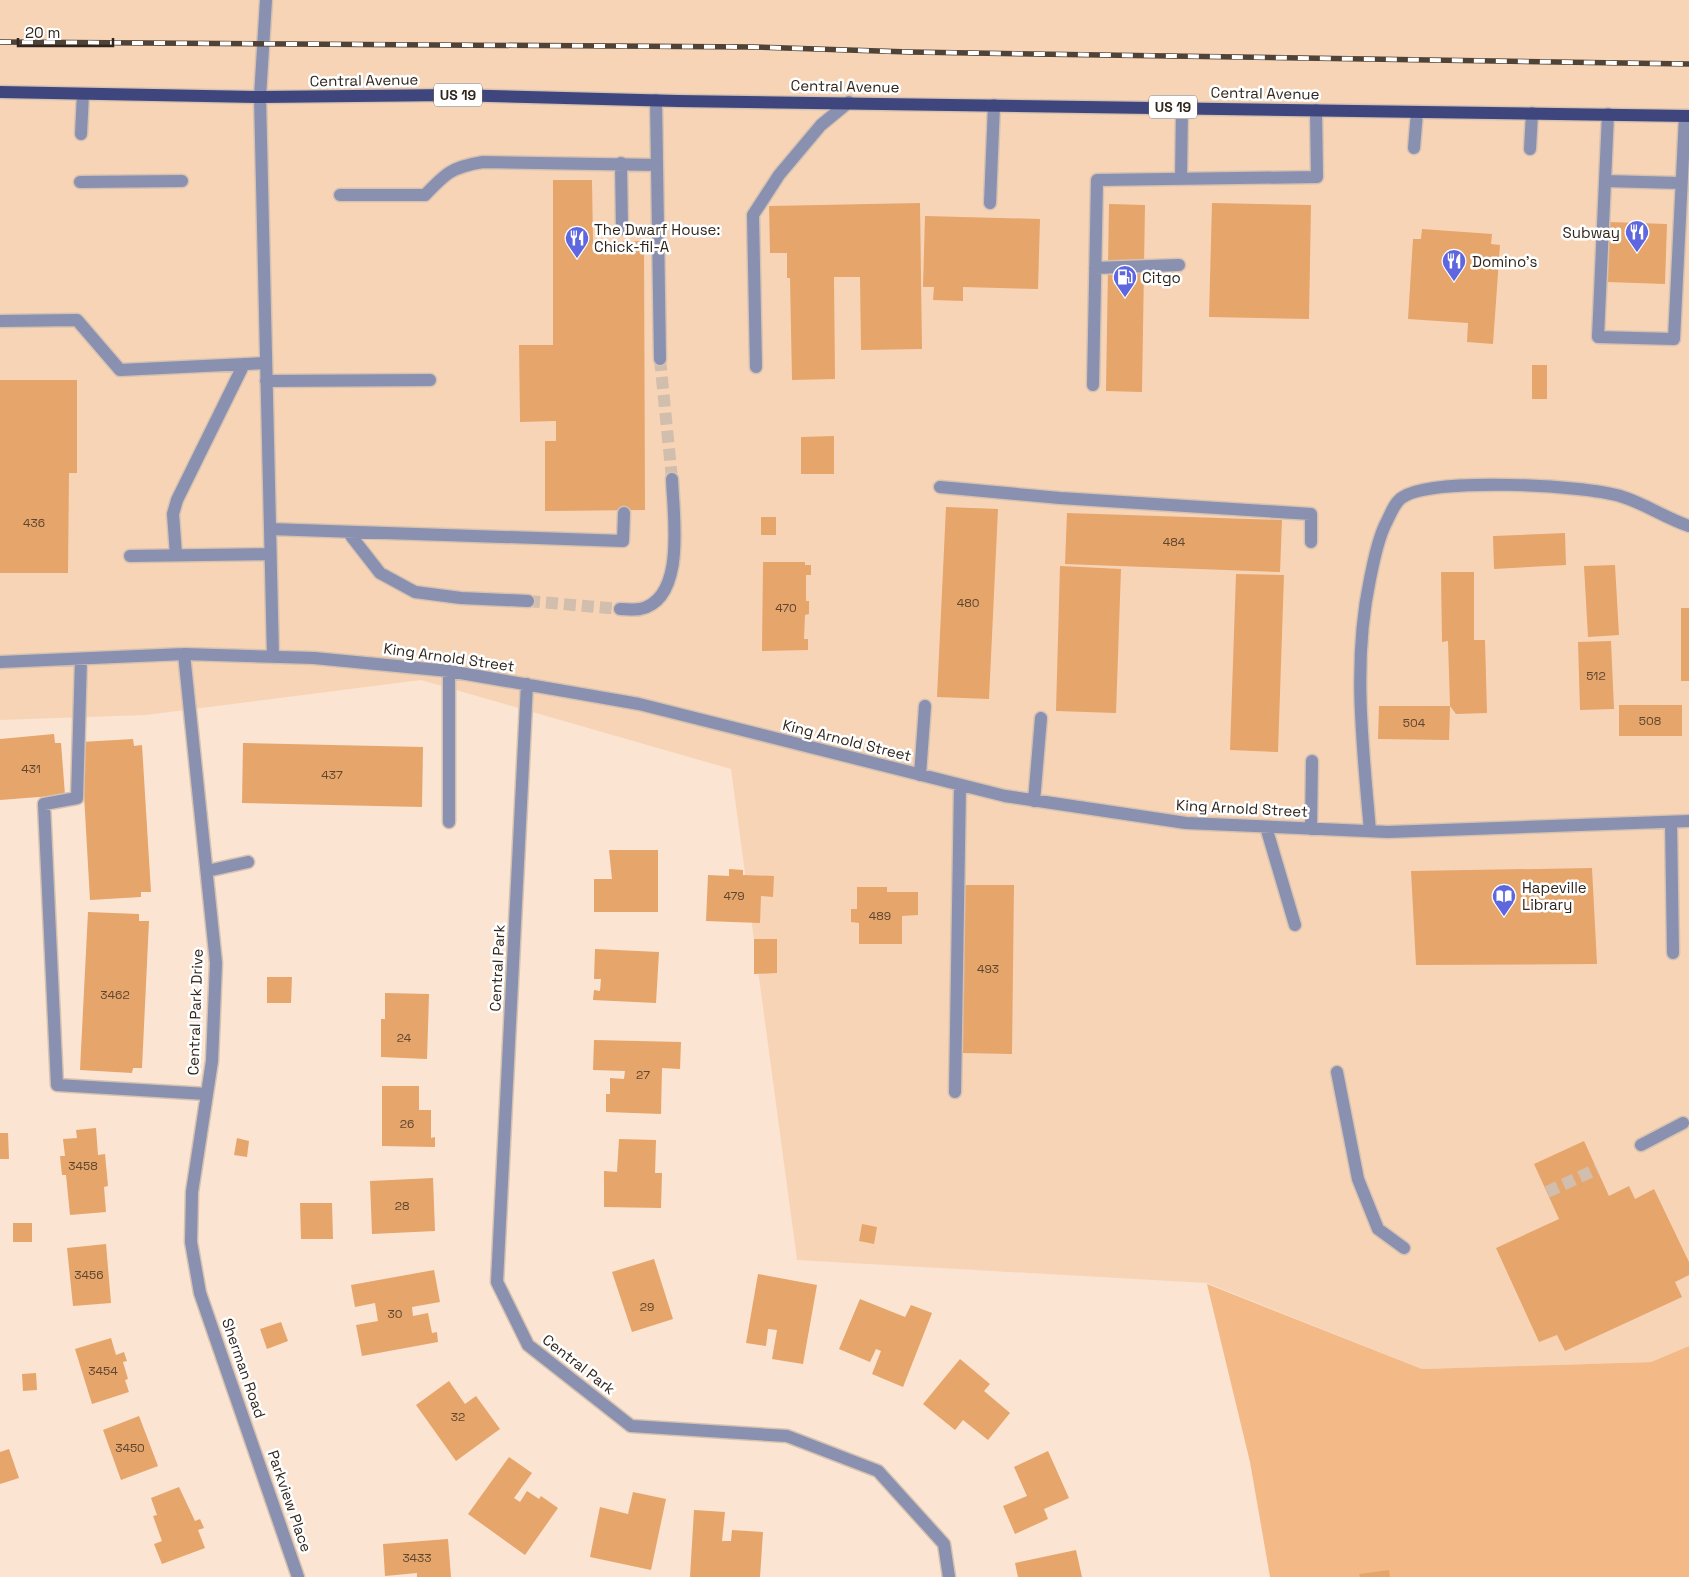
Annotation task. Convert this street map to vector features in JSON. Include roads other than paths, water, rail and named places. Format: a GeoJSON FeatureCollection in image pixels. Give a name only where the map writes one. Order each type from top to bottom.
{"type":"FeatureCollection","features":[{"type":"Feature","properties":{"kind":"main road","name":"Central Avenue"},"geometry":{"type":"LineString","coordinates":[[0,92],[260,97],[451,95],[656,100],[1687,116]]}},
{"type":"Feature","properties":{"kind":"street"},"geometry":{"type":"LineString","coordinates":[[266,0],[260,97],[273,657]]}},
{"type":"Feature","properties":{"kind":"street"},"geometry":{"type":"LineString","coordinates":[[81,134],[84,94]]}},
{"type":"Feature","properties":{"kind":"street"},"geometry":{"type":"LineString","coordinates":[[656,100],[660,359]]}},
{"type":"Feature","properties":{"kind":"street"},"geometry":{"type":"LineString","coordinates":[[756,367],[753,215],[779,176],[821,125],[849,102]]}},
{"type":"Feature","properties":{"kind":"street"},"geometry":{"type":"LineString","coordinates":[[990,203],[994,104]]}},
{"type":"Feature","properties":{"kind":"street"},"geometry":{"type":"LineString","coordinates":[[1181,179],[1182,108]]}},
{"type":"Feature","properties":{"kind":"street"},"geometry":{"type":"LineString","coordinates":[[1093,385],[1097,180],[1317,177],[1316,110]]}},
{"type":"Feature","properties":{"kind":"street"},"geometry":{"type":"LineString","coordinates":[[1414,148],[1417,112]]}},
{"type":"Feature","properties":{"kind":"street"},"geometry":{"type":"LineString","coordinates":[[1530,149],[1532,114]]}},
{"type":"Feature","properties":{"kind":"street"},"geometry":{"type":"LineString","coordinates":[[1608,114],[1598,337],[1674,339],[1680,182],[1687,116]]}},
{"type":"Feature","properties":{"kind":"street"},"geometry":{"type":"LineString","coordinates":[[340,195],[425,195],[444,175],[460,166],[483,162],[657,165]]}},
{"type":"Feature","properties":{"kind":"street"},"geometry":{"type":"LineString","coordinates":[[621,163],[622,229]]}},
{"type":"Feature","properties":{"kind":"street"},"geometry":{"type":"LineString","coordinates":[[80,182],[182,181]]}},
{"type":"Feature","properties":{"kind":"street"},"geometry":{"type":"LineString","coordinates":[[1605,181],[1680,182]]}},
{"type":"Feature","properties":{"kind":"street"},"geometry":{"type":"LineString","coordinates":[[1095,268],[1179,265]]}},
{"type":"Feature","properties":{"kind":"street"},"geometry":{"type":"LineString","coordinates":[[0,321],[77,320],[120,370],[266,364]]}},
{"type":"Feature","properties":{"kind":"street"},"geometry":{"type":"LineString","coordinates":[[176,555],[173,514],[177,500],[244,364]]}},
{"type":"Feature","properties":{"kind":"street"},"geometry":{"type":"LineString","coordinates":[[266,381],[430,380]]}},
{"type":"Feature","properties":{"kind":"street"},"geometry":{"type":"LineString","coordinates":[[620,609],[640,609],[659,598],[671,578],[674,539],[672,479]]}},
{"type":"Feature","properties":{"kind":"street"},"geometry":{"type":"LineString","coordinates":[[1370,831],[1359,696],[1363,610],[1378,540],[1392,511],[1402,497],[1416,490],[1439,486],[1525,486],[1590,489],[1620,496],[1648,506],[1689,526]]}},
{"type":"Feature","properties":{"kind":"street"},"geometry":{"type":"LineString","coordinates":[[940,487],[1060,498],[1311,514],[1311,542]]}},
{"type":"Feature","properties":{"kind":"street"},"geometry":{"type":"LineString","coordinates":[[270,529],[623,541],[624,513]]}},
{"type":"Feature","properties":{"kind":"street"},"geometry":{"type":"LineString","coordinates":[[348,532],[380,574],[416,592],[462,598],[528,601]]}},
{"type":"Feature","properties":{"kind":"street"},"geometry":{"type":"LineString","coordinates":[[130,556],[270,554]]}},
{"type":"Feature","properties":{"kind":"street","name":"King Arnold Street"},"geometry":{"type":"LineString","coordinates":[[0,662],[184,654],[314,658],[449,671],[639,704],[960,785],[1034,801],[1186,823],[1370,831],[1689,821]]}},
{"type":"Feature","properties":{"kind":"street","name":"Central Park Drive"},"geometry":{"type":"LineString","coordinates":[[184,654],[216,963],[212,1062],[192,1192],[191,1242],[200,1292],[207,1312]]}},
{"type":"Feature","properties":{"kind":"street"},"geometry":{"type":"LineString","coordinates":[[81,659],[77,798],[44,804],[57,1084],[207,1094]]}},
{"type":"Feature","properties":{"kind":"street"},"geometry":{"type":"LineString","coordinates":[[449,671],[449,822]]}},
{"type":"Feature","properties":{"kind":"street","name":"Central Park"},"geometry":{"type":"LineString","coordinates":[[527,684],[497,1282],[528,1345],[631,1426],[787,1436],[878,1471],[944,1544],[950,1577]]}},
{"type":"Feature","properties":{"kind":"street"},"geometry":{"type":"LineString","coordinates":[[920,775],[925,706]]}},
{"type":"Feature","properties":{"kind":"street"},"geometry":{"type":"LineString","coordinates":[[1034,801],[1041,718]]}},
{"type":"Feature","properties":{"kind":"street"},"geometry":{"type":"LineString","coordinates":[[1311,829],[1312,761]]}},
{"type":"Feature","properties":{"kind":"street"},"geometry":{"type":"LineString","coordinates":[[955,1092],[960,785]]}},
{"type":"Feature","properties":{"kind":"street"},"geometry":{"type":"LineString","coordinates":[[1672,822],[1673,953]]}},
{"type":"Feature","properties":{"kind":"street"},"geometry":{"type":"LineString","coordinates":[[1266,827],[1295,925]]}},
{"type":"Feature","properties":{"kind":"street"},"geometry":{"type":"LineString","coordinates":[[207,871],[248,862]]}},
{"type":"Feature","properties":{"kind":"street"},"geometry":{"type":"LineString","coordinates":[[1337,1072],[1358,1179],[1378,1229],[1404,1248]]}},
{"type":"Feature","properties":{"kind":"street"},"geometry":{"type":"LineString","coordinates":[[1641,1145],[1682,1123]]}},
{"type":"Feature","properties":{"kind":"street","name":"Sherman Road"},"geometry":{"type":"LineString","coordinates":[[207,1312],[250,1436]]}},
{"type":"Feature","properties":{"kind":"street","name":"Parkview Place"},"geometry":{"type":"LineString","coordinates":[[250,1436],[298,1577]]}},
{"type":"Feature","properties":{"kind":"tunnel"},"geometry":{"type":"LineString","coordinates":[[660,359],[672,479]]}},
{"type":"Feature","properties":{"kind":"tunnel"},"geometry":{"type":"LineString","coordinates":[[528,601],[620,609]]}},
{"type":"Feature","properties":{"kind":"tunnel"},"geometry":{"type":"LineString","coordinates":[[1547,1192],[1597,1169]]}},
{"type":"Feature","properties":{"kind":"railway"},"geometry":{"type":"LineString","coordinates":[[0,42],[753,47],[910,52],[1689,64]]}},
{"type":"Feature","properties":{"kind":"place","name":"Subway"},"geometry":{"type":"Point","coordinates":[1637,253]}},
{"type":"Feature","properties":{"kind":"place","name":"The Dwarf House: Chick-fil-A"},"geometry":{"type":"Point","coordinates":[577,259]}},
{"type":"Feature","properties":{"kind":"place","name":"Domino's"},"geometry":{"type":"Point","coordinates":[1454,282]}},
{"type":"Feature","properties":{"kind":"place","name":"Citgo"},"geometry":{"type":"Point","coordinates":[1125,298]}},
{"type":"Feature","properties":{"kind":"place","name":"Hapeville Library"},"geometry":{"type":"Point","coordinates":[1504,917]}}]}
